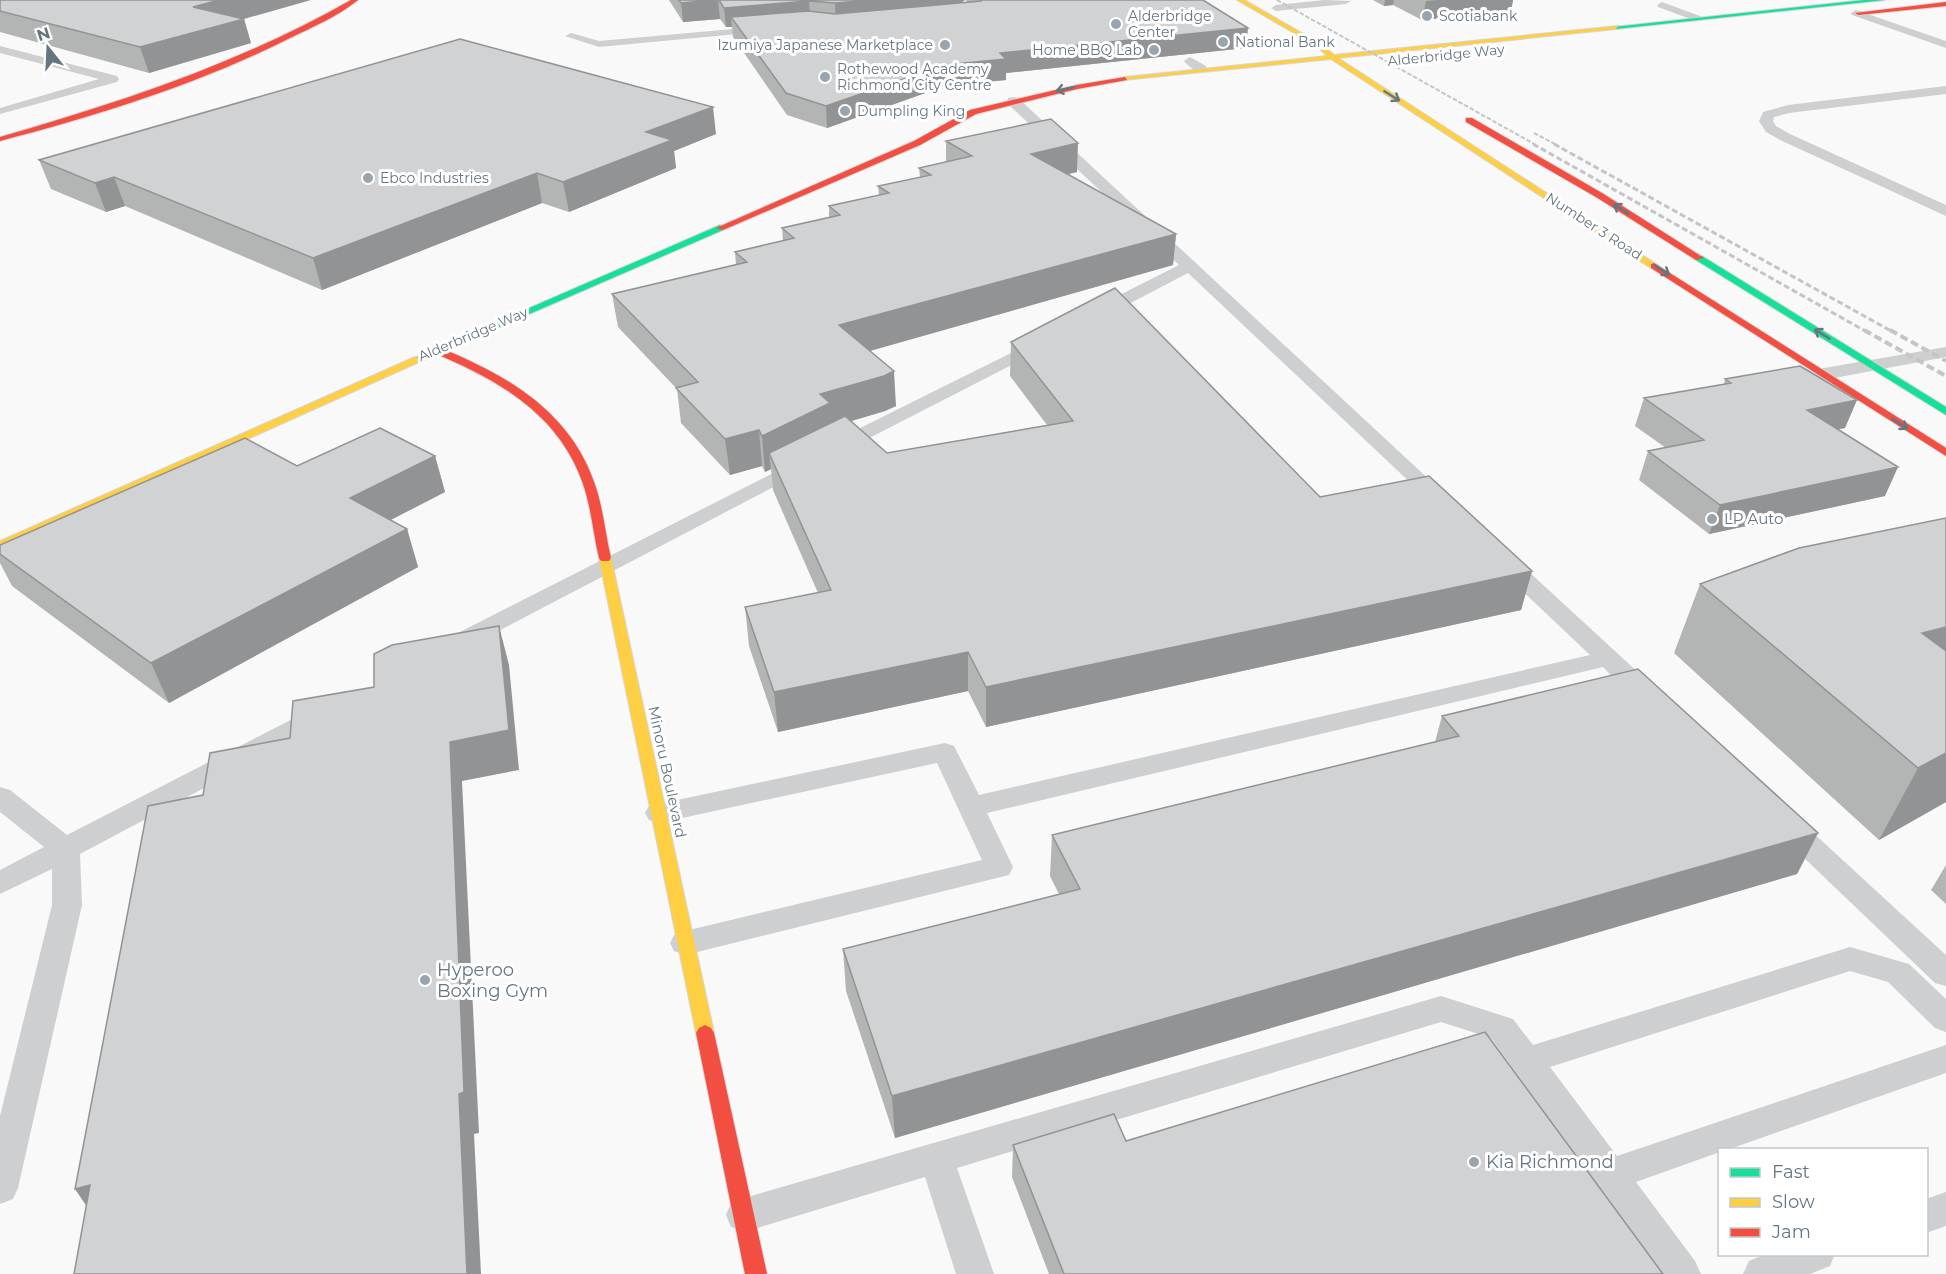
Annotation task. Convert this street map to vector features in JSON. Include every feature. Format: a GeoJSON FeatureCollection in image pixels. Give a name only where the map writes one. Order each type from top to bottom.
{"type":"FeatureCollection","features":[{"type":"Feature","properties":{"kind":"main road","name":"Number 3 Road"},"geometry":{"type":"LineString","coordinates":[[1240,0],[1319,45],[1337,60],[1946,453]]}},
{"type":"Feature","properties":{"kind":"main road"},"geometry":{"type":"LineString","coordinates":[[1263,0],[1373,64]]}},
{"type":"Feature","properties":{"kind":"main road","name":"Alderbridge Way"},"geometry":{"type":"LineString","coordinates":[[0,546],[436,350],[918,144],[973,112],[1337,60],[1356,54],[1826,2],[1882,0]]}},
{"type":"Feature","properties":{"kind":"main road"},"geometry":{"type":"LineString","coordinates":[[1826,2],[1856,13]]}},
{"type":"Feature","properties":{"kind":"main road"},"geometry":{"type":"LineString","coordinates":[[0,140],[213,71],[308,30],[360,3]]}},
{"type":"Feature","properties":{"kind":"main road","name":"Alderbridge Way"},"geometry":{"type":"LineString","coordinates":[[1019,106],[1077,87],[1202,69],[1337,60],[1373,64],[1946,4]]}},
{"type":"Feature","properties":{"kind":"main road","name":"Number 3 Road"},"geometry":{"type":"LineString","coordinates":[[1457,113],[1599,195],[1946,412]]}},
{"type":"Feature","properties":{"kind":"main road","name":"Minoru Boulevard"},"geometry":{"type":"LineString","coordinates":[[436,350],[468,363],[516,391],[563,432],[589,484],[756,1274]]}},
{"type":"Feature","properties":{"kind":"lane"},"geometry":{"type":"LineString","coordinates":[[1276,8],[1346,1]]}},
{"type":"Feature","properties":{"kind":"lane"},"geometry":{"type":"LineString","coordinates":[[1662,5],[1696,18]]}},
{"type":"Feature","properties":{"kind":"lane"},"geometry":{"type":"LineString","coordinates":[[1856,13],[1946,45]]}},
{"type":"Feature","properties":{"kind":"lane"},"geometry":{"type":"LineString","coordinates":[[571,36],[599,44],[646,35],[698,30],[756,25],[779,28]]}},
{"type":"Feature","properties":{"kind":"lane"},"geometry":{"type":"LineString","coordinates":[[0,49],[113,79],[2,111]]}},
{"type":"Feature","properties":{"kind":"lane"},"geometry":{"type":"LineString","coordinates":[[1190,61],[1202,69]]}},
{"type":"Feature","properties":{"kind":"lane"},"geometry":{"type":"LineString","coordinates":[[1946,90],[1788,109],[1768,115],[1766,121],[1771,129],[1785,138],[1946,212]]}},
{"type":"Feature","properties":{"kind":"lane"},"geometry":{"type":"LineString","coordinates":[[1019,106],[1460,519]]}},
{"type":"Feature","properties":{"kind":"lane"},"geometry":{"type":"LineString","coordinates":[[431,656],[606,564],[1190,266]]}},
{"type":"Feature","properties":{"kind":"lane"},"geometry":{"type":"LineString","coordinates":[[1824,374],[1946,352]]}},
{"type":"Feature","properties":{"kind":"lane"},"geometry":{"type":"LineString","coordinates":[[1486,544],[1660,707]]}},
{"type":"Feature","properties":{"kind":"lane"},"geometry":{"type":"LineString","coordinates":[[971,807],[1608,658]]}},
{"type":"Feature","properties":{"kind":"lane"},"geometry":{"type":"LineString","coordinates":[[0,883],[337,706]]}},
{"type":"Feature","properties":{"kind":"lane"},"geometry":{"type":"LineString","coordinates":[[659,813],[945,752],[999,867],[685,943]]}},
{"type":"Feature","properties":{"kind":"lane"},"geometry":{"type":"LineString","coordinates":[[0,797],[66,850]]}},
{"type":"Feature","properties":{"kind":"lane"},"geometry":{"type":"LineString","coordinates":[[1773,812],[1946,974]]}},
{"type":"Feature","properties":{"kind":"lane"},"geometry":{"type":"LineString","coordinates":[[0,1188],[67,905],[66,850]]}},
{"type":"Feature","properties":{"kind":"lane"},"geometry":{"type":"LineString","coordinates":[[1526,1060],[1850,959],[1898,973],[1946,1019]]}},
{"type":"Feature","properties":{"kind":"lane"},"geometry":{"type":"LineString","coordinates":[[744,1215],[1441,1009],[1502,1028],[1682,1274]]}},
{"type":"Feature","properties":{"kind":"lane"},"geometry":{"type":"LineString","coordinates":[[1609,1175],[1946,1059]]}},
{"type":"Feature","properties":{"kind":"lane"},"geometry":{"type":"LineString","coordinates":[[936,1159],[975,1274]]}},
{"type":"Feature","properties":{"kind":"lane"},"geometry":{"type":"LineString","coordinates":[[1928,1215],[1946,1209]]}},
{"type":"Feature","properties":{"kind":"lane"},"geometry":{"type":"LineString","coordinates":[[1762,1274],[1812,1256]]}},
{"type":"Feature","properties":{"kind":"building"},"geometry":{"type":"Polygon","coordinates":[[[0,0],[219,0],[193,7],[244,19],[140,47],[0,11],[0,0]]]}},
{"type":"Feature","properties":{"kind":"building"},"geometry":{"type":"Polygon","coordinates":[[[679,0],[715,0],[681,3],[679,0]]]}},
{"type":"Feature","properties":{"kind":"building"},"geometry":{"type":"Polygon","coordinates":[[[719,0],[874,0],[835,3],[809,1],[724,8],[719,0]]]}},
{"type":"Feature","properties":{"kind":"building"},"geometry":{"type":"Polygon","coordinates":[[[981,0],[1203,0],[1248,28],[1000,53],[1006,59],[944,65],[826,106],[786,93],[731,17],[809,11],[835,14],[981,0]]]}},
{"type":"Feature","properties":{"kind":"building","name":"Ebco Industries"},"geometry":{"type":"Polygon","coordinates":[[[460,39],[713,107],[646,132],[672,140],[563,182],[537,173],[313,258],[114,177],[95,183],[39,160],[460,39]]]}},
{"type":"Feature","properties":{"kind":"building"},"geometry":{"type":"Polygon","coordinates":[[[1051,119],[1078,143],[1031,154],[1176,234],[839,325],[894,371],[884,376],[820,394],[830,403],[762,436],[759,430],[725,439],[676,388],[698,382],[612,294],[747,262],[735,252],[794,238],[782,228],[840,215],[829,206],[889,193],[878,186],[931,175],[919,168],[972,156],[946,141],[1051,119]]]}},
{"type":"Feature","properties":{"kind":"building"},"geometry":{"type":"Polygon","coordinates":[[[1115,288],[1320,497],[1429,476],[1532,571],[986,687],[968,652],[774,692],[745,607],[831,590],[769,453],[845,416],[887,453],[1073,421],[1011,342],[1115,288]]]}},
{"type":"Feature","properties":{"kind":"building"},"geometry":{"type":"Polygon","coordinates":[[[1800,366],[1857,400],[1807,410],[1898,467],[1720,505],[1648,451],[1704,440],[1644,398],[1731,383],[1725,379],[1800,366]]]}},
{"type":"Feature","properties":{"kind":"building"},"geometry":{"type":"Polygon","coordinates":[[[380,428],[435,456],[350,498],[407,529],[151,663],[0,554],[0,545],[245,438],[297,466],[380,428]]]}},
{"type":"Feature","properties":{"kind":"building"},"geometry":{"type":"Polygon","coordinates":[[[1946,518],[1946,627],[1922,633],[1946,651],[1946,753],[1918,768],[1700,584],[1799,548],[1946,518]]]}},
{"type":"Feature","properties":{"kind":"building"},"geometry":{"type":"Polygon","coordinates":[[[499,626],[509,730],[450,742],[464,1092],[459,1094],[467,1274],[74,1274],[90,1185],[75,1189],[148,806],[203,795],[210,753],[290,738],[293,701],[374,687],[374,654],[392,645],[499,626]]]}},
{"type":"Feature","properties":{"kind":"building"},"geometry":{"type":"Polygon","coordinates":[[[1638,669],[1818,833],[892,1096],[843,949],[1080,889],[1052,835],[1459,736],[1442,716],[1638,669]]]}},
{"type":"Feature","properties":{"kind":"building"},"geometry":{"type":"Polygon","coordinates":[[[1485,1032],[1663,1274],[1064,1274],[1013,1145],[1114,1114],[1126,1141],[1485,1032]]]}},
{"type":"Feature","properties":{"kind":"railway"},"geometry":{"type":"LineString","coordinates":[[1277,0],[1536,145]]}},
{"type":"Feature","properties":{"kind":"railway"},"geometry":{"type":"LineString","coordinates":[[1534,133],[1557,145]]}},
{"type":"Feature","properties":{"kind":"railway"},"geometry":{"type":"LineString","coordinates":[[1533,144],[1867,332]]}},
{"type":"Feature","properties":{"kind":"railway"},"geometry":{"type":"LineString","coordinates":[[1554,144],[1893,332]]}},
{"type":"Feature","properties":{"kind":"railway"},"geometry":{"type":"LineString","coordinates":[[1864,330],[1946,376]]}},
{"type":"Feature","properties":{"kind":"railway"},"geometry":{"type":"LineString","coordinates":[[1890,330],[1946,361]]}},
{"type":"Feature","properties":{"kind":"traffic: fast"},"geometry":{"type":"LineString","coordinates":[[1616,27],[1882,0]]}},
{"type":"Feature","properties":{"kind":"traffic: fast"},"geometry":{"type":"LineString","coordinates":[[415,360],[720,228]]}},
{"type":"Feature","properties":{"kind":"traffic: fast"},"geometry":{"type":"LineString","coordinates":[[1699,258],[1946,412]]}},
{"type":"Feature","properties":{"kind":"traffic: slow"},"geometry":{"type":"LineString","coordinates":[[1240,0],[1319,45],[1342,65],[1654,266]]}},
{"type":"Feature","properties":{"kind":"traffic: slow"},"geometry":{"type":"LineString","coordinates":[[1125,79],[1616,27]]}},
{"type":"Feature","properties":{"kind":"traffic: slow"},"geometry":{"type":"LineString","coordinates":[[0,546],[415,360]]}},
{"type":"Feature","properties":{"kind":"traffic: slow"},"geometry":{"type":"LineString","coordinates":[[605,558],[705,1033]]}},
{"type":"Feature","properties":{"kind":"traffic: jam"},"geometry":{"type":"LineString","coordinates":[[0,139],[138,98],[227,65],[313,24],[355,0]]}},
{"type":"Feature","properties":{"kind":"traffic: jam"},"geometry":{"type":"LineString","coordinates":[[1858,13],[1946,4]]}},
{"type":"Feature","properties":{"kind":"traffic: jam"},"geometry":{"type":"LineString","coordinates":[[720,228],[917,143],[973,112],[1077,87],[1125,79]]}},
{"type":"Feature","properties":{"kind":"traffic: jam"},"geometry":{"type":"LineString","coordinates":[[1469,120],[1599,195],[1699,258]]}},
{"type":"Feature","properties":{"kind":"traffic: jam"},"geometry":{"type":"LineString","coordinates":[[1654,266],[1946,453]]}},
{"type":"Feature","properties":{"kind":"traffic: jam"},"geometry":{"type":"LineString","coordinates":[[436,350],[485,372],[507,385],[528,399],[563,434],[577,456],[588,481],[605,558]]}},
{"type":"Feature","properties":{"kind":"traffic: jam"},"geometry":{"type":"LineString","coordinates":[[705,1033],[756,1274]]}},
{"type":"Feature","properties":{"kind":"place","name":"Scotiabank"},"geometry":{"type":"Point","coordinates":[1427,16]}},
{"type":"Feature","properties":{"kind":"place","name":"Alderbridge Center"},"geometry":{"type":"Point","coordinates":[1116,24]}},
{"type":"Feature","properties":{"kind":"place","name":"National Bank"},"geometry":{"type":"Point","coordinates":[1223,42]}},
{"type":"Feature","properties":{"kind":"place","name":"Izumiya Japanese Marketplace"},"geometry":{"type":"Point","coordinates":[945,45]}},
{"type":"Feature","properties":{"kind":"place","name":"Home BBQ Lab"},"geometry":{"type":"Point","coordinates":[1154,50]}},
{"type":"Feature","properties":{"kind":"place","name":"Rothewood Academy Richmond City Centre"},"geometry":{"type":"Point","coordinates":[825,77]}},
{"type":"Feature","properties":{"kind":"place","name":"Dumpling King"},"geometry":{"type":"Point","coordinates":[845,111]}},
{"type":"Feature","properties":{"kind":"place","name":"Ebco Industries"},"geometry":{"type":"Point","coordinates":[368,178]}},
{"type":"Feature","properties":{"kind":"place","name":"LP Auto"},"geometry":{"type":"Point","coordinates":[1712,519]}},
{"type":"Feature","properties":{"kind":"place","name":"Hyperoo Boxing Gym"},"geometry":{"type":"Point","coordinates":[425,980]}},
{"type":"Feature","properties":{"kind":"place","name":"Kia Richmond"},"geometry":{"type":"Point","coordinates":[1474,1162]}}]}
